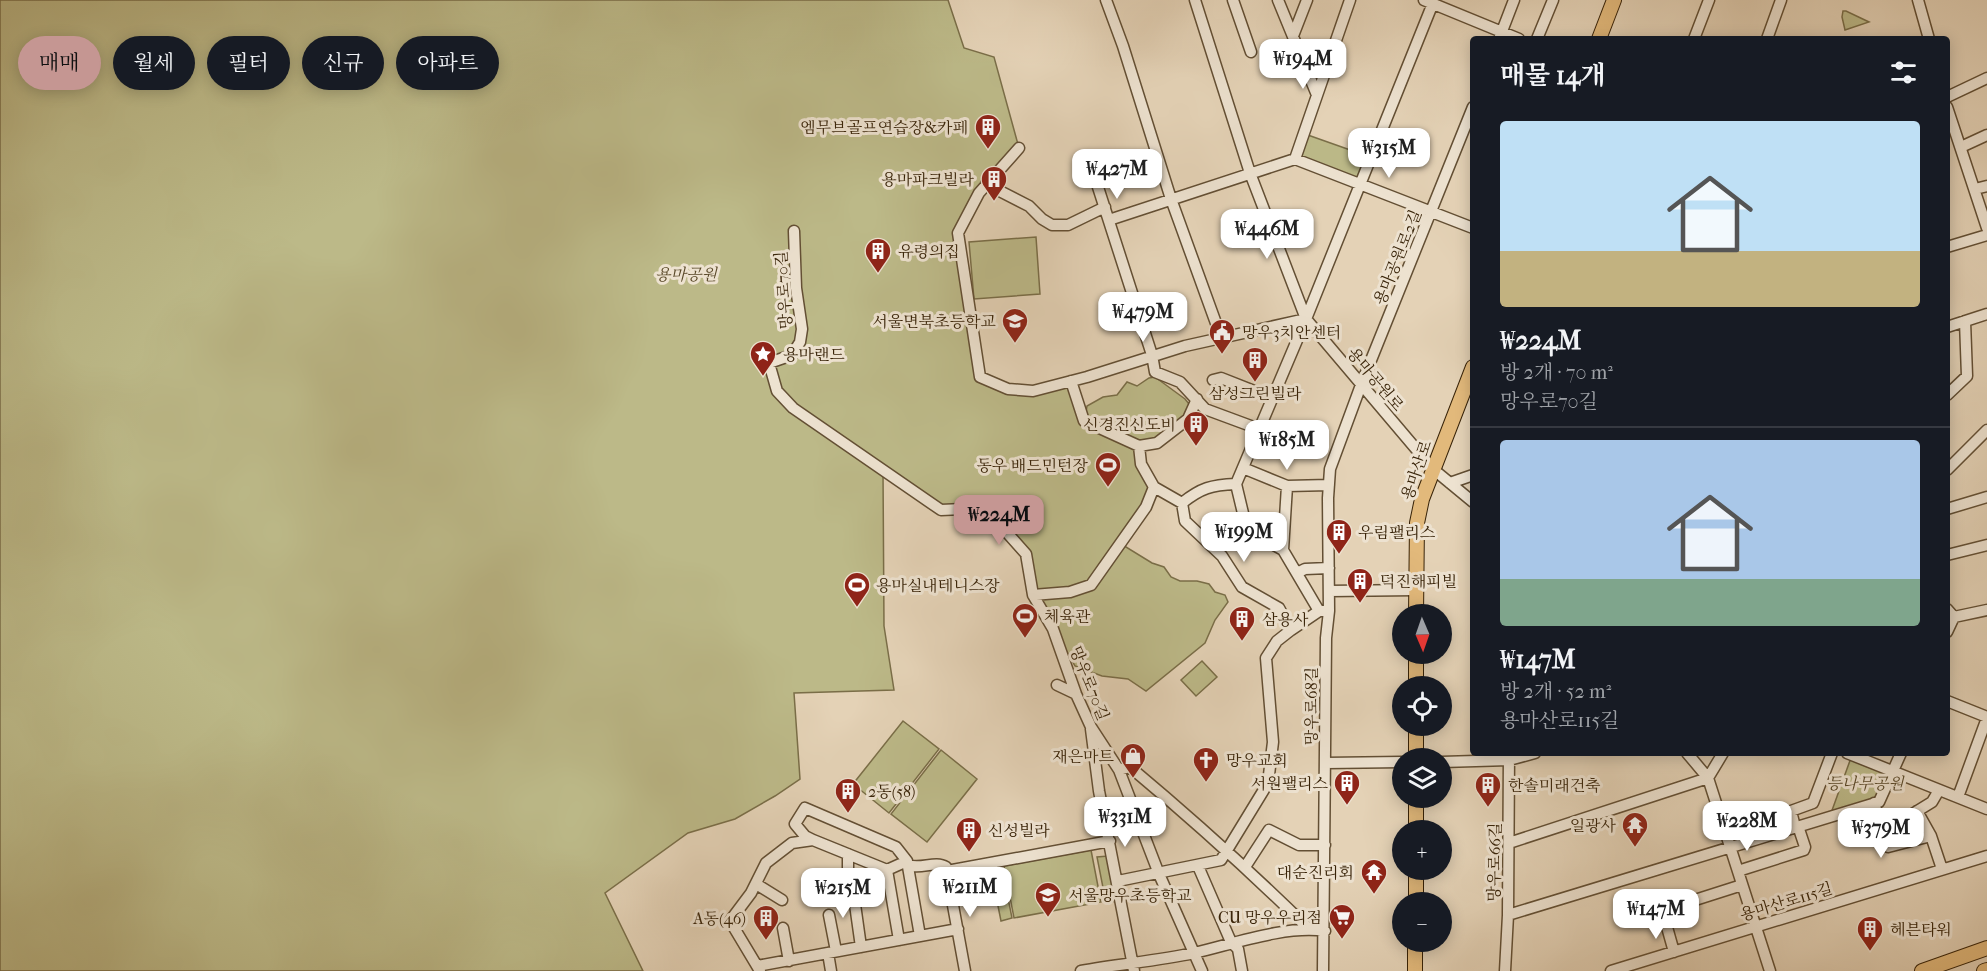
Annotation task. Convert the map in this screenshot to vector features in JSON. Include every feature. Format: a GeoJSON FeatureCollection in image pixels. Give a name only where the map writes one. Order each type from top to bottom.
{"type":"FeatureCollection","features":[{"type":"Feature","properties":{"kind":"main road"},"geometry":{"type":"LineString","coordinates":[[1600,36],[1614,0]]}},
{"type":"Feature","properties":{"kind":"main road","name":"용마산로"},"geometry":{"type":"LineString","coordinates":[[1416,604],[1417,523],[1422,499],[1470,375]]}},
{"type":"Feature","properties":{"kind":"main road"},"geometry":{"type":"LineString","coordinates":[[1922,971],[1987,948]]}},
{"type":"Feature","properties":{"kind":"main road"},"geometry":{"type":"LineString","coordinates":[[1415,952],[1415,971]]}},
{"type":"Feature","properties":{"kind":"street"},"geometry":{"type":"LineString","coordinates":[[1106,0],[1123,46],[1171,199],[1221,338]]}},
{"type":"Feature","properties":{"kind":"street","name":"용마공원로"},"geometry":{"type":"LineString","coordinates":[[1195,0],[1250,173],[1306,319],[1433,468],[1470,500]]}},
{"type":"Feature","properties":{"kind":"street"},"geometry":{"type":"LineString","coordinates":[[1233,0],[1251,52]]}},
{"type":"Feature","properties":{"kind":"street"},"geometry":{"type":"LineString","coordinates":[[1278,0],[1317,95]]}},
{"type":"Feature","properties":{"kind":"street"},"geometry":{"type":"LineString","coordinates":[[1293,36],[1307,0]]}},
{"type":"Feature","properties":{"kind":"street"},"geometry":{"type":"LineString","coordinates":[[1294,159],[1350,0]]}},
{"type":"Feature","properties":{"kind":"street"},"geometry":{"type":"LineString","coordinates":[[1118,881],[1220,861],[1268,783],[1273,742],[1266,658],[1277,641],[1324,611],[1283,550],[1247,530],[1236,484],[1361,183],[1428,2],[1501,35],[1515,0]]}},
{"type":"Feature","properties":{"kind":"street"},"geometry":{"type":"LineString","coordinates":[[1538,36],[1553,0]]}},
{"type":"Feature","properties":{"kind":"street"},"geometry":{"type":"LineString","coordinates":[[1695,36],[1709,0]]}},
{"type":"Feature","properties":{"kind":"street"},"geometry":{"type":"LineString","coordinates":[[1768,36],[1781,0]]}},
{"type":"Feature","properties":{"kind":"street"},"geometry":{"type":"LineString","coordinates":[[1918,0],[1928,36]]}},
{"type":"Feature","properties":{"kind":"street"},"geometry":{"type":"LineString","coordinates":[[1950,96],[1987,78]]}},
{"type":"Feature","properties":{"kind":"street","name":"용마공원로2길"},"geometry":{"type":"LineString","coordinates":[[1361,385],[1470,115]]}},
{"type":"Feature","properties":{"kind":"street"},"geometry":{"type":"LineString","coordinates":[[1950,116],[1987,228]]}},
{"type":"Feature","properties":{"kind":"street"},"geometry":{"type":"LineString","coordinates":[[1961,147],[1987,135]]}},
{"type":"Feature","properties":{"kind":"street"},"geometry":{"type":"LineString","coordinates":[[1019,148],[979,193],[958,233],[980,377],[1008,389],[1033,391],[1152,355],[1306,319]]}},
{"type":"Feature","properties":{"kind":"street"},"geometry":{"type":"LineString","coordinates":[[1109,220],[1294,159],[1470,227]]}},
{"type":"Feature","properties":{"kind":"street"},"geometry":{"type":"LineString","coordinates":[[1116,175],[1097,183],[1157,374],[1180,382],[1205,409],[1259,429]]}},
{"type":"Feature","properties":{"kind":"street"},"geometry":{"type":"LineString","coordinates":[[986,184],[1029,206],[1052,225],[1068,225],[1105,207]]}},
{"type":"Feature","properties":{"kind":"street"},"geometry":{"type":"LineString","coordinates":[[1975,189],[1987,186]]}},
{"type":"Feature","properties":{"kind":"street","name":"망우로70길"},"geometry":{"type":"LineString","coordinates":[[794,231],[796,288],[802,329],[799,344],[792,355],[769,363],[777,391],[793,408],[941,510],[985,508],[1026,554],[1034,595],[1053,629],[1076,694],[1091,727],[1119,770],[1159,874],[1202,971]]}},
{"type":"Feature","properties":{"kind":"street"},"geometry":{"type":"LineString","coordinates":[[1950,246],[1987,235]]}},
{"type":"Feature","properties":{"kind":"street"},"geometry":{"type":"LineString","coordinates":[[1950,326],[1987,314]]}},
{"type":"Feature","properties":{"kind":"street"},"geometry":{"type":"LineString","coordinates":[[1950,392],[1967,376],[1965,321]]}},
{"type":"Feature","properties":{"kind":"street"},"geometry":{"type":"LineString","coordinates":[[1213,380],[1221,378],[1272,398]]}},
{"type":"Feature","properties":{"kind":"street"},"geometry":{"type":"LineString","coordinates":[[1071,381],[1084,422],[1139,446],[1159,442],[1188,419],[1197,399]]}},
{"type":"Feature","properties":{"kind":"street","name":"망우로68길"},"geometry":{"type":"LineString","coordinates":[[1323,971],[1326,763],[1324,611],[1329,591],[1330,469],[1361,385]]}},
{"type":"Feature","properties":{"kind":"street"},"geometry":{"type":"LineString","coordinates":[[1950,467],[1987,430]]}},
{"type":"Feature","properties":{"kind":"street"},"geometry":{"type":"LineString","coordinates":[[1139,446],[1141,464],[1154,487],[1182,504],[1185,521],[1222,556],[1242,587],[1279,608],[1291,630]]}},
{"type":"Feature","properties":{"kind":"street"},"geometry":{"type":"LineString","coordinates":[[1243,468],[1287,486],[1329,485]]}},
{"type":"Feature","properties":{"kind":"street"},"geometry":{"type":"LineString","coordinates":[[1450,483],[1470,476]]}},
{"type":"Feature","properties":{"kind":"street"},"geometry":{"type":"LineString","coordinates":[[1182,504],[1196,492],[1211,486],[1236,484]]}},
{"type":"Feature","properties":{"kind":"street"},"geometry":{"type":"LineString","coordinates":[[1283,550],[1287,486]]}},
{"type":"Feature","properties":{"kind":"street"},"geometry":{"type":"LineString","coordinates":[[1034,595],[1070,592],[1091,585],[1146,507],[1154,487]]}},
{"type":"Feature","properties":{"kind":"street"},"geometry":{"type":"LineString","coordinates":[[1950,508],[1987,497]]}},
{"type":"Feature","properties":{"kind":"street"},"geometry":{"type":"LineString","coordinates":[[1950,554],[1987,545]]}},
{"type":"Feature","properties":{"kind":"street"},"geometry":{"type":"LineString","coordinates":[[1297,573],[1305,569],[1329,568]]}},
{"type":"Feature","properties":{"kind":"street"},"geometry":{"type":"LineString","coordinates":[[1329,591],[1416,590]]}},
{"type":"Feature","properties":{"kind":"street"},"geometry":{"type":"LineString","coordinates":[[1950,613],[1987,610]]}},
{"type":"Feature","properties":{"kind":"street"},"geometry":{"type":"LineString","coordinates":[[1057,685],[1076,694]]}},
{"type":"Feature","properties":{"kind":"street"},"geometry":{"type":"LineString","coordinates":[[1950,702],[1987,718],[1958,797]]}},
{"type":"Feature","properties":{"kind":"street"},"geometry":{"type":"LineString","coordinates":[[1091,727],[1099,791],[1118,881],[1124,943],[1133,967]]}},
{"type":"Feature","properties":{"kind":"street"},"geometry":{"type":"LineString","coordinates":[[1690,756],[1708,778],[1770,971]]}},
{"type":"Feature","properties":{"kind":"street"},"geometry":{"type":"LineString","coordinates":[[1509,843],[1708,778],[1720,756]]}},
{"type":"Feature","properties":{"kind":"street"},"geometry":{"type":"LineString","coordinates":[[1738,871],[1804,850],[1791,811],[1813,803],[1831,756]]}},
{"type":"Feature","properties":{"kind":"street"},"geometry":{"type":"LineString","coordinates":[[1853,756],[1987,809]]}},
{"type":"Feature","properties":{"kind":"street"},"geometry":{"type":"LineString","coordinates":[[1508,915],[1879,802],[1900,756]]}},
{"type":"Feature","properties":{"kind":"street"},"geometry":{"type":"LineString","coordinates":[[1452,761],[1509,757]]}},
{"type":"Feature","properties":{"kind":"street","name":"망우로66길"},"geometry":{"type":"LineString","coordinates":[[1505,971],[1508,915],[1509,757]]}},
{"type":"Feature","properties":{"kind":"street"},"geometry":{"type":"LineString","coordinates":[[1326,763],[1392,762]]}},
{"type":"Feature","properties":{"kind":"street"},"geometry":{"type":"LineString","coordinates":[[1119,770],[1130,767],[1245,867],[1308,928]]}},
{"type":"Feature","properties":{"kind":"street"},"geometry":{"type":"LineString","coordinates":[[1882,830],[1893,826],[1934,800],[1939,790]]}},
{"type":"Feature","properties":{"kind":"street"},"geometry":{"type":"LineString","coordinates":[[1874,803],[1889,848],[1931,836]]}},
{"type":"Feature","properties":{"kind":"street"},"geometry":{"type":"LineString","coordinates":[[920,936],[907,863],[896,847],[805,808],[795,824],[805,836],[813,840],[887,870],[907,863],[917,867],[942,864],[948,871],[965,971]]}},
{"type":"Feature","properties":{"kind":"street"},"geometry":{"type":"LineString","coordinates":[[1917,811],[1931,836],[1942,869]]}},
{"type":"Feature","properties":{"kind":"street"},"geometry":{"type":"LineString","coordinates":[[1245,867],[1269,830],[1299,845],[1324,845]]}},
{"type":"Feature","properties":{"kind":"street"},"geometry":{"type":"LineString","coordinates":[[813,840],[792,843],[766,863],[756,884],[730,921],[758,968],[789,960],[958,929]]}},
{"type":"Feature","properties":{"kind":"street"},"geometry":{"type":"LineString","coordinates":[[948,871],[1110,841]]}},
{"type":"Feature","properties":{"kind":"street"},"geometry":{"type":"LineString","coordinates":[[848,854],[848,878],[852,883],[861,947]]}},
{"type":"Feature","properties":{"kind":"street","name":"용마산로115길"},"geometry":{"type":"LineString","coordinates":[[1611,971],[1987,856]]}},
{"type":"Feature","properties":{"kind":"street"},"geometry":{"type":"LineString","coordinates":[[1198,866],[1231,942],[1238,949],[1242,971]]}},
{"type":"Feature","properties":{"kind":"street"},"geometry":{"type":"LineString","coordinates":[[887,870],[899,940]]}},
{"type":"Feature","properties":{"kind":"street"},"geometry":{"type":"LineString","coordinates":[[816,879],[848,878]]}},
{"type":"Feature","properties":{"kind":"street"},"geometry":{"type":"LineString","coordinates":[[756,884],[782,900]]}},
{"type":"Feature","properties":{"kind":"street"},"geometry":{"type":"LineString","coordinates":[[1695,900],[1742,885]]}},
{"type":"Feature","properties":{"kind":"street"},"geometry":{"type":"LineString","coordinates":[[829,915],[831,971]]}},
{"type":"Feature","properties":{"kind":"street"},"geometry":{"type":"LineString","coordinates":[[1665,920],[1674,952]]}},
{"type":"Feature","properties":{"kind":"street"},"geometry":{"type":"LineString","coordinates":[[783,928],[789,960]]}},
{"type":"Feature","properties":{"kind":"street"},"geometry":{"type":"LineString","coordinates":[[1088,970],[1133,967],[1231,942],[1308,928],[1324,931]]}},
{"type":"Feature","properties":{"kind":"green space","name":"용마공원"},"geometry":{"type":"Polygon","coordinates":[[[0,0],[948,0],[964,48],[994,57],[1019,148],[979,193],[958,233],[980,377],[1008,389],[1071,381],[1084,421],[1139,446],[1154,487],[1121,544],[1152,563],[1164,567],[1171,577],[1180,581],[1209,584],[1215,592],[1225,595],[1228,602],[1215,620],[1205,643],[1146,691],[1128,679],[1102,676],[1075,666],[1033,595],[1025,554],[985,509],[941,510],[883,471],[884,626],[894,690],[794,693],[800,779],[735,819],[688,833],[605,893],[643,971],[0,971],[0,0]]]}},
{"type":"Feature","properties":{"kind":"green space"},"geometry":{"type":"Polygon","coordinates":[[[1843,11],[1846,11],[1869,22],[1845,30],[1843,11]]]}},
{"type":"Feature","properties":{"kind":"green space"},"geometry":{"type":"Polygon","coordinates":[[[1305,134],[1370,157],[1360,183],[1296,159],[1305,134]]]}},
{"type":"Feature","properties":{"kind":"green space"},"geometry":{"type":"Polygon","coordinates":[[[1036,237],[1040,294],[974,299],[969,242],[1036,237]]]}},
{"type":"Feature","properties":{"kind":"green space"},"geometry":{"type":"Polygon","coordinates":[[[1155,377],[1189,404],[1185,417],[1156,439],[1139,442],[1088,420],[1087,406],[1103,397],[1117,395],[1127,382],[1137,386],[1155,377]]]}},
{"type":"Feature","properties":{"kind":"green space"},"geometry":{"type":"Polygon","coordinates":[[[1202,661],[1217,677],[1196,696],[1181,680],[1202,661]]]}},
{"type":"Feature","properties":{"kind":"green space"},"geometry":{"type":"Polygon","coordinates":[[[903,721],[939,749],[889,813],[853,784],[903,721]]]}},
{"type":"Feature","properties":{"kind":"green space"},"geometry":{"type":"Polygon","coordinates":[[[941,750],[977,779],[927,842],[891,814],[941,750]]]}},
{"type":"Feature","properties":{"kind":"green space","name":"등나무공원"},"geometry":{"type":"Polygon","coordinates":[[[1852,756],[1893,772],[1879,802],[1830,816],[1852,756]]]}},
{"type":"Feature","properties":{"kind":"green space"},"geometry":{"type":"Polygon","coordinates":[[[1091,850],[1101,902],[1014,918],[1004,866],[1091,850]]]}},
{"type":"Feature","properties":{"kind":"green space"},"geometry":{"type":"Polygon","coordinates":[[[1108,856],[1117,901],[1106,903],[1097,857],[1108,856]]]}},
{"type":"Feature","properties":{"kind":"green space"},"geometry":{"type":"Polygon","coordinates":[[[1002,868],[1012,918],[1001,921],[991,871],[1002,868]]]}},
{"type":"Feature","properties":{"kind":"place","name":"엠무브골프연습장&카페"},"geometry":{"type":"Point","coordinates":[988,150]}},
{"type":"Feature","properties":{"kind":"place","name":"용마파크빌라"},"geometry":{"type":"Point","coordinates":[994,202]}},
{"type":"Feature","properties":{"kind":"place","name":"유령의집"},"geometry":{"type":"Point","coordinates":[878,274]}},
{"type":"Feature","properties":{"kind":"place","name":"서울면북초등학교"},"geometry":{"type":"Point","coordinates":[1015,344]}},
{"type":"Feature","properties":{"kind":"place","name":"망우3치안센터"},"geometry":{"type":"Point","coordinates":[1222,355]}},
{"type":"Feature","properties":{"kind":"place","name":"용마랜드"},"geometry":{"type":"Point","coordinates":[763,377]}},
{"type":"Feature","properties":{"kind":"place","name":"삼성그린빌라"},"geometry":{"type":"Point","coordinates":[1255,383]}},
{"type":"Feature","properties":{"kind":"place","name":"신경진신도비"},"geometry":{"type":"Point","coordinates":[1196,447]}},
{"type":"Feature","properties":{"kind":"place","name":"동우 배드민턴장"},"geometry":{"type":"Point","coordinates":[1108,488]}},
{"type":"Feature","properties":{"kind":"place","name":"우림팰리스"},"geometry":{"type":"Point","coordinates":[1339,555]}},
{"type":"Feature","properties":{"kind":"place","name":"덕진해피빌"},"geometry":{"type":"Point","coordinates":[1360,604]}},
{"type":"Feature","properties":{"kind":"place","name":"용마실내테니스장"},"geometry":{"type":"Point","coordinates":[857,608]}},
{"type":"Feature","properties":{"kind":"place","name":"체육관"},"geometry":{"type":"Point","coordinates":[1025,639]}},
{"type":"Feature","properties":{"kind":"place","name":"삼용사"},"geometry":{"type":"Point","coordinates":[1242,642]}},
{"type":"Feature","properties":{"kind":"place","name":"재은마트"},"geometry":{"type":"Point","coordinates":[1133,779]}},
{"type":"Feature","properties":{"kind":"place","name":"망우교회"},"geometry":{"type":"Point","coordinates":[1206,783]}},
{"type":"Feature","properties":{"kind":"place","name":"서원팰리스"},"geometry":{"type":"Point","coordinates":[1347,806]}},
{"type":"Feature","properties":{"kind":"place","name":"한솔미래건축"},"geometry":{"type":"Point","coordinates":[1488,808]}},
{"type":"Feature","properties":{"kind":"place","name":"2동(58)"},"geometry":{"type":"Point","coordinates":[848,814]}},
{"type":"Feature","properties":{"kind":"place","name":"일광사"},"geometry":{"type":"Point","coordinates":[1635,848]}},
{"type":"Feature","properties":{"kind":"place","name":"신성빌라"},"geometry":{"type":"Point","coordinates":[969,853]}},
{"type":"Feature","properties":{"kind":"place","name":"대순진리회"},"geometry":{"type":"Point","coordinates":[1374,895]}},
{"type":"Feature","properties":{"kind":"place","name":"서울망우초등학교"},"geometry":{"type":"Point","coordinates":[1048,918]}},
{"type":"Feature","properties":{"kind":"place","name":"CU 망우우리점"},"geometry":{"type":"Point","coordinates":[1342,940]}},
{"type":"Feature","properties":{"kind":"place","name":"A동(46)"},"geometry":{"type":"Point","coordinates":[766,941]}},
{"type":"Feature","properties":{"kind":"place","name":"헤븐타워"},"geometry":{"type":"Point","coordinates":[1870,952]}}]}
